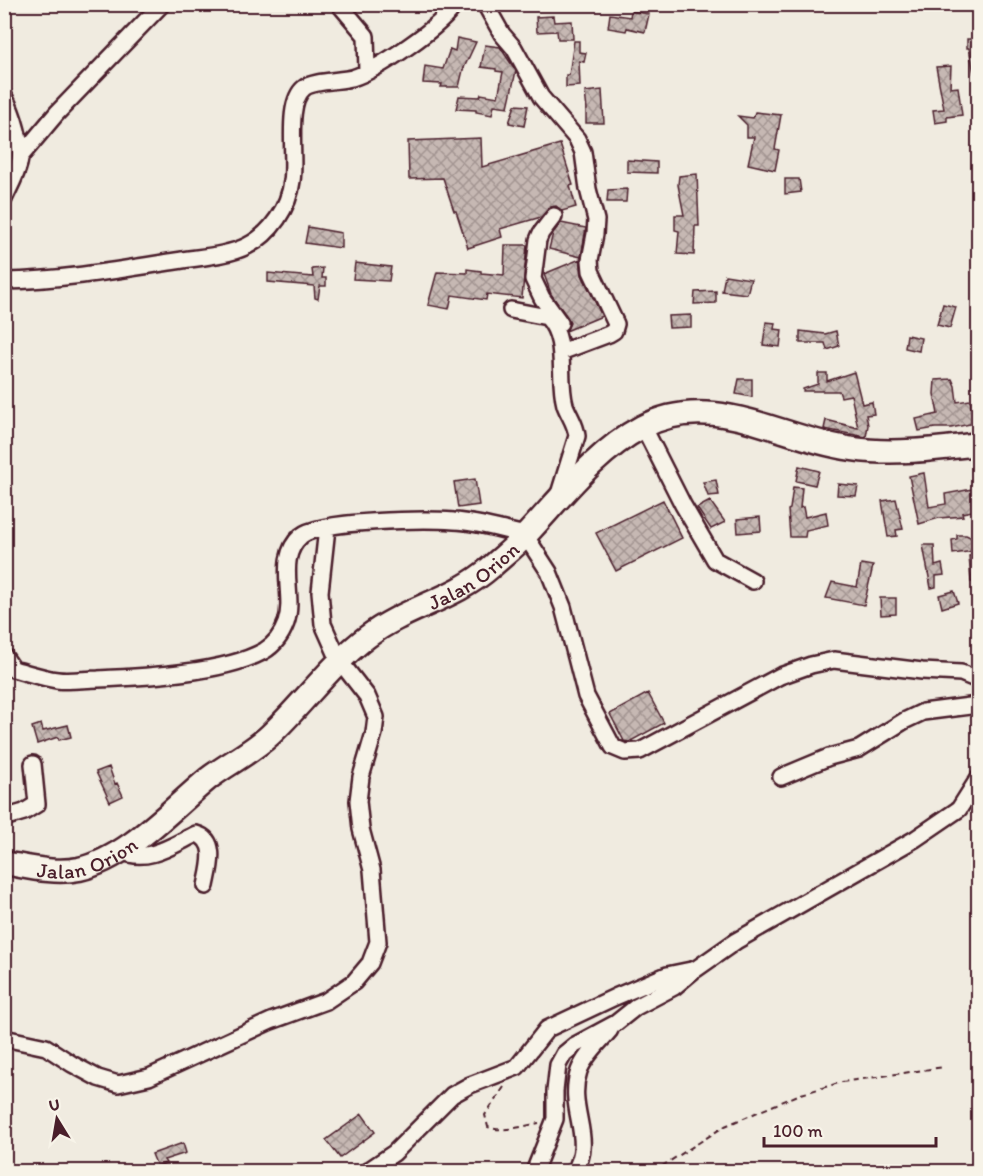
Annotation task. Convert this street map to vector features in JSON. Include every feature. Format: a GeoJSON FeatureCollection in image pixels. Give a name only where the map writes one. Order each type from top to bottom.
{"type":"FeatureCollection","features":[{"type":"Feature","properties":{"kind":"highway","name":"Jalan Orion"},"geometry":{"type":"LineString","coordinates":[[4,863],[34,869],[79,869],[122,851],[210,777],[270,735],[339,660],[369,635],[423,605],[454,593],[474,581],[525,535],[559,497],[605,454],[624,438],[665,416],[709,412],[734,416],[821,444],[868,452],[978,444]]}},
{"type":"Feature","properties":{"kind":"street"},"geometry":{"type":"LineString","coordinates":[[19,149],[162,4]]}},
{"type":"Feature","properties":{"kind":"street"},"geometry":{"type":"LineString","coordinates":[[339,4],[366,36],[367,71]]}},
{"type":"Feature","properties":{"kind":"street"},"geometry":{"type":"LineString","coordinates":[[4,281],[38,280],[106,272],[224,253],[247,246],[268,231],[285,206],[292,181],[294,109],[297,95],[305,86],[354,77],[367,71],[419,40],[450,13],[455,4]]}},
{"type":"Feature","properties":{"kind":"street"},"geometry":{"type":"LineString","coordinates":[[485,4],[502,34],[514,48],[541,97],[577,139],[583,152],[588,189],[596,220],[590,260],[591,271],[616,324],[609,334],[560,347]]}},
{"type":"Feature","properties":{"kind":"street"},"geometry":{"type":"LineString","coordinates":[[4,96],[12,111],[19,149],[18,167],[4,199]]}},
{"type":"Feature","properties":{"kind":"street"},"geometry":{"type":"LineString","coordinates":[[4,129],[19,149]]}},
{"type":"Feature","properties":{"kind":"street"},"geometry":{"type":"LineString","coordinates":[[554,216],[538,240],[533,279],[562,329],[560,347],[562,391],[577,436],[559,497]]}},
{"type":"Feature","properties":{"kind":"street"},"geometry":{"type":"LineString","coordinates":[[511,310],[547,317],[555,330],[560,347]]}},
{"type":"Feature","properties":{"kind":"street"},"geometry":{"type":"LineString","coordinates":[[643,426],[683,505],[715,560],[753,581]]}},
{"type":"Feature","properties":{"kind":"street"},"geometry":{"type":"LineString","coordinates":[[4,656],[9,667],[58,681],[130,678],[196,670],[241,660],[265,651],[278,638],[286,622],[290,602],[287,574],[290,554],[302,536],[314,530],[377,521],[455,521],[525,535],[549,572],[563,606],[586,696],[613,747],[625,753],[640,752],[780,676],[834,660],[922,672],[961,673],[978,680]]}},
{"type":"Feature","properties":{"kind":"street"},"geometry":{"type":"LineString","coordinates":[[4,1038],[46,1047],[72,1064],[118,1084],[149,1077],[271,1021],[326,1001],[354,982],[370,963],[378,942],[372,870],[361,829],[358,801],[361,777],[374,733],[376,717],[367,696],[339,660],[323,624],[320,592],[327,528]]}},
{"type":"Feature","properties":{"kind":"street"},"geometry":{"type":"LineString","coordinates":[[781,777],[819,760],[859,749],[923,712],[978,705]]}},
{"type":"Feature","properties":{"kind":"street"},"geometry":{"type":"LineString","coordinates":[[4,818],[24,812],[37,804],[33,764]]}},
{"type":"Feature","properties":{"kind":"street"},"geometry":{"type":"LineString","coordinates":[[534,1172],[555,1112],[558,1065],[564,1054],[575,1045],[616,1023],[636,1007],[674,987],[736,941],[915,839],[959,809],[978,779]]}},
{"type":"Feature","properties":{"kind":"street"},"geometry":{"type":"LineString","coordinates":[[122,851],[130,856],[153,854],[196,834],[201,835],[207,841],[210,849],[206,886]]}},
{"type":"Feature","properties":{"kind":"street"},"geometry":{"type":"LineString","coordinates":[[366,1172],[394,1154],[452,1095],[470,1085],[517,1067],[547,1029],[667,975],[696,969]]}},
{"type":"Feature","properties":{"kind":"street"},"geometry":{"type":"LineString","coordinates":[[574,1172],[581,1161],[584,1145],[575,1104],[580,1070],[616,1023]]}},
{"type":"Feature","properties":{"kind":"street"},"geometry":{"type":"LineString","coordinates":[[555,1112],[582,1133]]}},
{"type":"Feature","properties":{"kind":"path"},"geometry":{"type":"LineString","coordinates":[[517,1067],[485,1115],[488,1127],[494,1130],[513,1128],[555,1112]]}},
{"type":"Feature","properties":{"kind":"path"},"geometry":{"type":"LineString","coordinates":[[653,1172],[725,1126],[798,1095],[842,1082],[944,1067]]}},
{"type":"Feature","properties":{"kind":"building"},"geometry":{"type":"Polygon","coordinates":[[[631,11],[649,14],[645,32],[627,28],[626,31],[608,28],[610,14],[630,17],[631,11]]]}},
{"type":"Feature","properties":{"kind":"building"},"geometry":{"type":"Polygon","coordinates":[[[553,16],[554,22],[572,21],[573,39],[558,39],[557,31],[537,32],[536,17],[553,16]]]}},
{"type":"Feature","properties":{"kind":"building"},"geometry":{"type":"Polygon","coordinates":[[[457,38],[476,42],[463,70],[459,87],[441,87],[442,84],[423,83],[425,66],[443,69],[450,49],[455,51],[457,38]]]}},
{"type":"Feature","properties":{"kind":"building"},"geometry":{"type":"Polygon","coordinates":[[[967,39],[978,39],[978,72],[974,73],[969,48],[967,48],[967,39]]]}},
{"type":"Feature","properties":{"kind":"building"},"geometry":{"type":"Polygon","coordinates":[[[574,41],[579,41],[579,52],[586,53],[584,62],[579,61],[580,86],[566,87],[566,75],[569,75],[574,41]]]}},
{"type":"Feature","properties":{"kind":"building"},"geometry":{"type":"Polygon","coordinates":[[[485,45],[500,47],[516,71],[508,107],[494,105],[492,115],[476,112],[476,110],[456,109],[459,96],[480,97],[481,94],[498,97],[503,72],[481,67],[485,45]]]}},
{"type":"Feature","properties":{"kind":"building"},"geometry":{"type":"Polygon","coordinates":[[[951,66],[950,88],[958,87],[962,115],[947,117],[947,121],[935,123],[933,110],[944,109],[936,67],[951,66]]]}},
{"type":"Feature","properties":{"kind":"building"},"geometry":{"type":"Polygon","coordinates":[[[602,90],[604,123],[586,123],[585,92],[602,90]]]}},
{"type":"Feature","properties":{"kind":"building"},"geometry":{"type":"Polygon","coordinates":[[[515,105],[528,106],[524,126],[509,123],[515,105]]]}},
{"type":"Feature","properties":{"kind":"building"},"geometry":{"type":"Polygon","coordinates":[[[755,112],[781,115],[775,149],[779,150],[775,170],[748,164],[754,137],[747,137],[747,125],[738,116],[753,118],[755,112]]]}},
{"type":"Feature","properties":{"kind":"building"},"geometry":{"type":"Polygon","coordinates":[[[481,138],[482,167],[560,144],[573,185],[570,186],[576,207],[562,211],[556,206],[551,207],[541,217],[500,229],[502,237],[468,248],[443,178],[409,179],[408,141],[481,138]]]}},
{"type":"Feature","properties":{"kind":"building"},"geometry":{"type":"Polygon","coordinates":[[[627,160],[657,162],[657,173],[627,172],[627,160]]]}},
{"type":"Feature","properties":{"kind":"building"},"geometry":{"type":"Polygon","coordinates":[[[697,174],[699,226],[695,226],[694,255],[677,254],[679,231],[675,230],[675,215],[684,215],[678,185],[679,176],[697,174]]]}},
{"type":"Feature","properties":{"kind":"building"},"geometry":{"type":"Polygon","coordinates":[[[785,179],[799,179],[801,192],[785,194],[785,179]]]}},
{"type":"Feature","properties":{"kind":"building"},"geometry":{"type":"Polygon","coordinates":[[[627,189],[626,202],[607,202],[608,190],[627,189]]]}},
{"type":"Feature","properties":{"kind":"building"},"geometry":{"type":"Polygon","coordinates":[[[561,223],[586,228],[581,257],[549,249],[553,233],[561,223]]]}},
{"type":"Feature","properties":{"kind":"building"},"geometry":{"type":"Polygon","coordinates":[[[308,227],[341,233],[341,248],[305,243],[308,227]]]}},
{"type":"Feature","properties":{"kind":"building"},"geometry":{"type":"Polygon","coordinates":[[[505,245],[527,245],[522,298],[487,294],[486,300],[452,295],[449,309],[428,305],[437,272],[467,273],[467,269],[504,275],[505,245]]]}},
{"type":"Feature","properties":{"kind":"building"},"geometry":{"type":"Polygon","coordinates":[[[580,259],[582,275],[602,316],[566,331],[570,323],[551,294],[544,274],[580,259]]]}},
{"type":"Feature","properties":{"kind":"building"},"geometry":{"type":"Polygon","coordinates":[[[355,263],[391,267],[389,281],[353,279],[355,263]]]}},
{"type":"Feature","properties":{"kind":"building"},"geometry":{"type":"Polygon","coordinates":[[[323,268],[322,278],[326,278],[326,286],[320,286],[318,299],[315,298],[314,286],[268,282],[268,273],[313,277],[312,269],[323,268]]]}},
{"type":"Feature","properties":{"kind":"building"},"geometry":{"type":"Polygon","coordinates":[[[725,275],[751,279],[747,294],[722,291],[725,275]]]}},
{"type":"Feature","properties":{"kind":"building"},"geometry":{"type":"Polygon","coordinates":[[[716,291],[716,303],[694,304],[695,292],[716,291]]]}},
{"type":"Feature","properties":{"kind":"building"},"geometry":{"type":"Polygon","coordinates":[[[943,304],[956,307],[950,328],[937,325],[943,304]]]}},
{"type":"Feature","properties":{"kind":"building"},"geometry":{"type":"Polygon","coordinates":[[[691,315],[691,327],[669,328],[668,316],[691,315]]]}},
{"type":"Feature","properties":{"kind":"building"},"geometry":{"type":"Polygon","coordinates":[[[766,322],[775,323],[774,329],[782,330],[780,347],[763,345],[766,322]]]}},
{"type":"Feature","properties":{"kind":"building"},"geometry":{"type":"Polygon","coordinates":[[[800,331],[825,334],[836,331],[839,346],[827,350],[825,343],[800,343],[800,331]]]}},
{"type":"Feature","properties":{"kind":"building"},"geometry":{"type":"Polygon","coordinates":[[[907,335],[921,338],[919,351],[905,348],[907,335]]]}},
{"type":"Feature","properties":{"kind":"building"},"geometry":{"type":"Polygon","coordinates":[[[854,372],[862,404],[872,402],[874,414],[866,415],[868,425],[866,437],[824,429],[826,420],[858,428],[851,395],[841,397],[839,391],[803,391],[803,389],[818,384],[818,373],[827,373],[827,381],[854,372]]]}},
{"type":"Feature","properties":{"kind":"building"},"geometry":{"type":"Polygon","coordinates":[[[739,379],[752,379],[752,397],[736,394],[739,379]]]}},
{"type":"Feature","properties":{"kind":"building"},"geometry":{"type":"Polygon","coordinates":[[[952,379],[957,402],[970,400],[975,423],[919,431],[916,419],[938,414],[934,394],[935,380],[952,379]]]}},
{"type":"Feature","properties":{"kind":"building"},"geometry":{"type":"Polygon","coordinates":[[[799,466],[819,471],[815,485],[796,481],[799,466]]]}},
{"type":"Feature","properties":{"kind":"building"},"geometry":{"type":"Polygon","coordinates":[[[924,473],[929,507],[946,504],[945,494],[978,488],[978,510],[962,513],[963,516],[939,518],[919,524],[909,476],[924,473]]]}},
{"type":"Feature","properties":{"kind":"building"},"geometry":{"type":"Polygon","coordinates":[[[475,479],[479,505],[458,508],[454,482],[475,479]]]}},
{"type":"Feature","properties":{"kind":"building"},"geometry":{"type":"Polygon","coordinates":[[[716,480],[719,495],[708,496],[703,482],[716,480]]]}},
{"type":"Feature","properties":{"kind":"building"},"geometry":{"type":"Polygon","coordinates":[[[838,484],[858,486],[856,496],[837,495],[838,484]]]}},
{"type":"Feature","properties":{"kind":"building"},"geometry":{"type":"Polygon","coordinates":[[[793,487],[802,488],[800,508],[803,507],[805,517],[826,512],[828,525],[806,530],[805,537],[790,537],[788,510],[793,487]]]}},
{"type":"Feature","properties":{"kind":"building"},"geometry":{"type":"Polygon","coordinates":[[[896,499],[903,529],[896,530],[897,536],[888,537],[882,501],[896,499]]]}},
{"type":"Feature","properties":{"kind":"building"},"geometry":{"type":"Polygon","coordinates":[[[663,500],[682,538],[616,571],[596,533],[663,500]]]}},
{"type":"Feature","properties":{"kind":"building"},"geometry":{"type":"Polygon","coordinates":[[[710,501],[725,522],[711,529],[697,508],[710,501]]]}},
{"type":"Feature","properties":{"kind":"building"},"geometry":{"type":"Polygon","coordinates":[[[760,517],[761,531],[738,533],[737,519],[760,517]]]}},
{"type":"Feature","properties":{"kind":"building"},"geometry":{"type":"Polygon","coordinates":[[[957,535],[966,535],[975,539],[974,551],[953,554],[952,540],[957,539],[957,535]]]}},
{"type":"Feature","properties":{"kind":"building"},"geometry":{"type":"Polygon","coordinates":[[[923,545],[934,545],[935,566],[942,564],[944,575],[936,576],[936,587],[931,588],[923,545]]]}},
{"type":"Feature","properties":{"kind":"building"},"geometry":{"type":"Polygon","coordinates":[[[978,555],[978,582],[971,582],[969,556],[978,555]]]}},
{"type":"Feature","properties":{"kind":"building"},"geometry":{"type":"Polygon","coordinates":[[[861,564],[873,566],[864,605],[826,598],[832,582],[857,587],[861,564]]]}},
{"type":"Feature","properties":{"kind":"building"},"geometry":{"type":"Polygon","coordinates":[[[954,591],[958,603],[942,608],[939,595],[954,591]]]}},
{"type":"Feature","properties":{"kind":"building"},"geometry":{"type":"Polygon","coordinates":[[[880,598],[896,598],[896,614],[881,615],[880,598]]]}},
{"type":"Feature","properties":{"kind":"building"},"geometry":{"type":"Polygon","coordinates":[[[648,693],[664,723],[629,742],[624,741],[610,714],[648,693]]]}},
{"type":"Feature","properties":{"kind":"building"},"geometry":{"type":"Polygon","coordinates":[[[41,724],[43,731],[68,725],[71,737],[59,740],[58,737],[37,744],[32,727],[41,724]]]}},
{"type":"Feature","properties":{"kind":"building"},"geometry":{"type":"Polygon","coordinates":[[[109,767],[115,784],[117,783],[123,796],[110,802],[96,772],[109,767]]]}},
{"type":"Feature","properties":{"kind":"building"},"geometry":{"type":"Polygon","coordinates":[[[362,1114],[375,1132],[340,1158],[326,1140],[362,1114]]]}},
{"type":"Feature","properties":{"kind":"building"},"geometry":{"type":"Polygon","coordinates":[[[183,1143],[186,1153],[164,1160],[166,1163],[157,1166],[152,1154],[183,1143]]]}}]}
